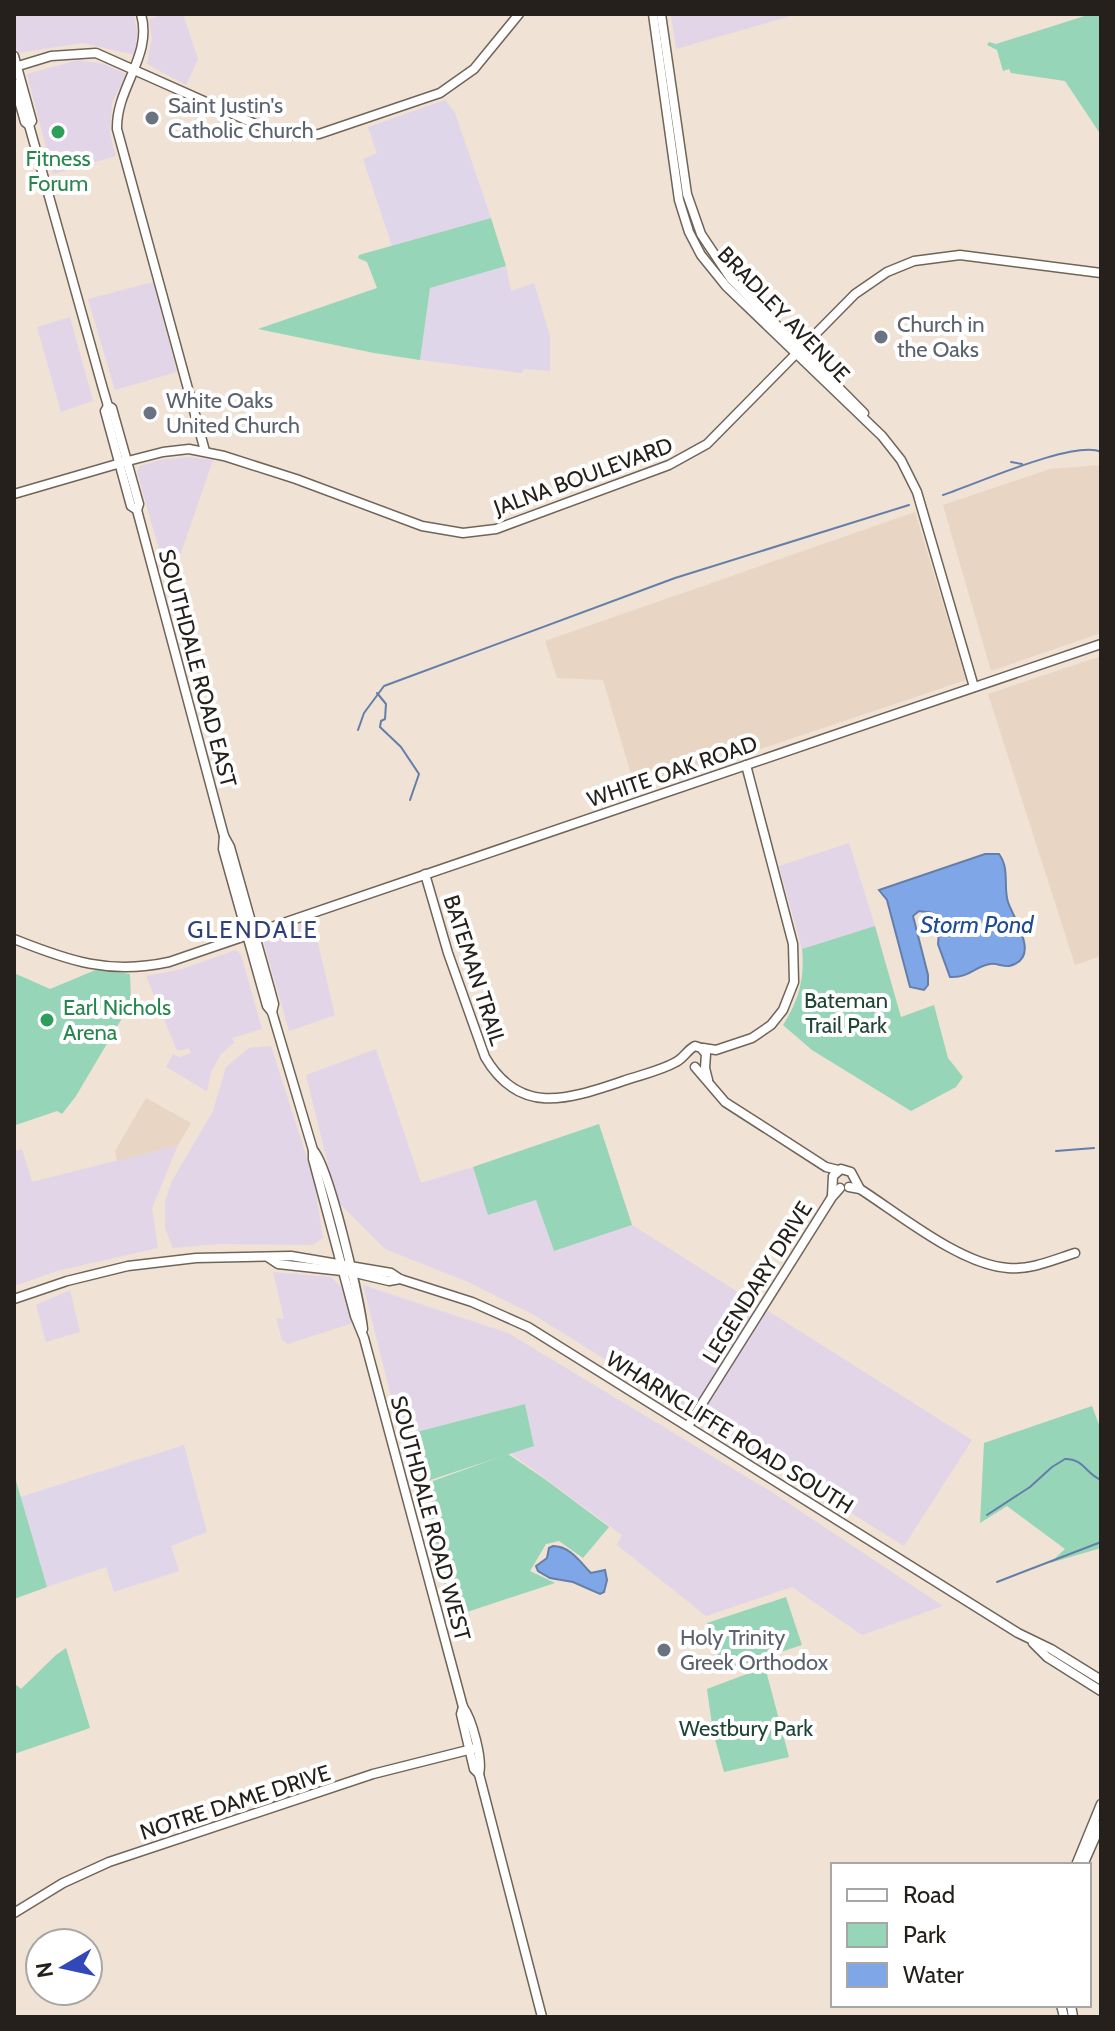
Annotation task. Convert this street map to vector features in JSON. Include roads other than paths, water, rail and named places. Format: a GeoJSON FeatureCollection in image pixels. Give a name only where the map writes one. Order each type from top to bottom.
{"type":"FeatureCollection","features":[{"type":"Feature","properties":{"kind":"street"},"geometry":{"type":"LineString","coordinates":[[141,14],[145,27],[144,45],[118,109],[117,129],[205,451]]}},
{"type":"Feature","properties":{"kind":"street"},"geometry":{"type":"LineString","coordinates":[[15,63],[51,56],[96,53],[271,131],[298,136],[319,134],[440,93],[474,69],[519,14]]}},
{"type":"Feature","properties":{"kind":"street","name":"BRADLEY AVENUE"},"geometry":{"type":"LineString","coordinates":[[653,14],[679,200],[689,232],[711,269],[869,417],[901,460],[917,492],[974,687]]}},
{"type":"Feature","properties":{"kind":"street","name":"BRADLEY AVENUE"},"geometry":{"type":"LineString","coordinates":[[661,14],[687,194],[696,223],[707,246],[731,279],[799,352]]}},
{"type":"Feature","properties":{"kind":"street","name":"SOUTHDALE ROAD EAST"},"geometry":{"type":"LineString","coordinates":[[15,63],[32,121],[29,125]]}},
{"type":"Feature","properties":{"kind":"street","name":"SOUTHDALE ROAD EAST"},"geometry":{"type":"LineString","coordinates":[[14,83],[25,122],[29,125],[108,406],[105,411],[124,462],[131,506],[137,510],[251,934],[274,1004],[272,1012],[313,1150],[319,1156],[346,1268]]}},
{"type":"Feature","properties":{"kind":"street","name":"JALNA BOULEVARD"},"geometry":{"type":"LineString","coordinates":[[14,494],[124,462],[189,449],[296,479],[422,526],[451,532],[480,532],[510,525],[687,457],[723,430],[855,294],[887,272],[914,261],[960,255],[1101,273]]}},
{"type":"Feature","properties":{"kind":"street","name":"WHITE OAK ROAD"},"geometry":{"type":"LineString","coordinates":[[14,939],[77,963],[125,968],[169,962],[1101,644]]}},
{"type":"Feature","properties":{"kind":"street"},"geometry":{"type":"LineString","coordinates":[[746,765],[793,944],[794,982],[783,1010],[771,1025],[752,1038],[716,1050],[695,1046],[687,1052],[686,1058],[725,1102],[826,1167],[841,1180],[959,1253],[987,1265],[1009,1268],[1030,1267],[1075,1253]]}},
{"type":"Feature","properties":{"kind":"street","name":"BATEMAN TRAIL"},"geometry":{"type":"LineString","coordinates":[[425,874],[448,953],[485,1057],[492,1071],[505,1083],[534,1098],[562,1099],[675,1063],[687,1052]]}},
{"type":"Feature","properties":{"kind":"street"},"geometry":{"type":"LineString","coordinates":[[701,1048],[706,1054],[708,1080]]}},
{"type":"Feature","properties":{"kind":"street"},"geometry":{"type":"LineString","coordinates":[[693,1066],[705,1061],[716,1050]]}},
{"type":"Feature","properties":{"kind":"street","name":"BATEMAN TRAIL"},"geometry":{"type":"LineString","coordinates":[[675,1063],[693,1066]]}},
{"type":"Feature","properties":{"kind":"street","name":"LEGENDARY DRIVE"},"geometry":{"type":"LineString","coordinates":[[688,1426],[841,1180]]}},
{"type":"Feature","properties":{"kind":"street","name":"WHARNCLIFFE ROAD SOUTH"},"geometry":{"type":"LineString","coordinates":[[14,1299],[67,1281],[128,1266],[196,1258],[291,1256],[389,1281],[400,1279],[472,1302],[528,1327],[1030,1640],[1051,1649],[1101,1680]]}},
{"type":"Feature","properties":{"kind":"street","name":"SOUTHDALE ROAD WEST"},"geometry":{"type":"LineString","coordinates":[[346,1268],[355,1316],[364,1338],[463,1707],[461,1714],[473,1748],[474,1769],[479,1774],[542,2017]]}},
{"type":"Feature","properties":{"kind":"street","name":"WHARNCLIFFE ROAD SOUTH"},"geometry":{"type":"LineString","coordinates":[[1030,1640],[1047,1657],[1101,1691]]}},
{"type":"Feature","properties":{"kind":"street","name":"NOTRE DAME DRIVE"},"geometry":{"type":"LineString","coordinates":[[14,1913],[63,1883],[109,1862],[373,1774],[473,1748]]}},
{"type":"Feature","properties":{"kind":"street"},"geometry":{"type":"LineString","coordinates":[[1077,1863],[1101,1804]]}},
{"type":"Feature","properties":{"kind":"street"},"geometry":{"type":"LineString","coordinates":[[1084,1863],[1101,1824]]}},
{"type":"Feature","properties":{"kind":"water","name":"Storm Pond"},"geometry":{"type":"Polygon","coordinates":[[[985,854],[999,854],[1002,860],[1008,902],[1023,938],[1024,955],[1019,962],[1009,966],[990,964],[963,976],[950,977],[938,944],[940,922],[933,913],[919,911],[913,916],[928,985],[924,990],[910,987],[887,900],[879,890],[985,854]]]}},
{"type":"Feature","properties":{"kind":"water"},"geometry":{"type":"Polygon","coordinates":[[[553,1546],[570,1552],[591,1573],[605,1570],[607,1580],[604,1592],[600,1594],[538,1571],[536,1566],[547,1558],[549,1548],[553,1546]]]}},
{"type":"Feature","properties":{"kind":"waterway"},"geometry":{"type":"LineString","coordinates":[[943,495],[1048,457],[1088,450],[1101,452]]}},
{"type":"Feature","properties":{"kind":"waterway"},"geometry":{"type":"LineString","coordinates":[[1011,462],[1022,464]]}},
{"type":"Feature","properties":{"kind":"waterway"},"geometry":{"type":"LineString","coordinates":[[358,730],[364,713],[384,686],[675,578],[909,505]]}},
{"type":"Feature","properties":{"kind":"waterway"},"geometry":{"type":"LineString","coordinates":[[377,693],[386,704],[385,719],[380,727],[401,747],[419,774],[410,800]]}},
{"type":"Feature","properties":{"kind":"waterway"},"geometry":{"type":"LineString","coordinates":[[1056,1151],[1094,1148]]}},
{"type":"Feature","properties":{"kind":"waterway"},"geometry":{"type":"LineString","coordinates":[[987,1515],[1065,1459],[1076,1461],[1101,1480]]}},
{"type":"Feature","properties":{"kind":"waterway"},"geometry":{"type":"LineString","coordinates":[[997,1582],[1101,1542]]}},
{"type":"Feature","properties":{"kind":"place","name":"Saint Justin's Catholic Church"},"geometry":{"type":"Point","coordinates":[152,118]}},
{"type":"Feature","properties":{"kind":"place","name":"Fitness Forum"},"geometry":{"type":"Point","coordinates":[58,132]}},
{"type":"Feature","properties":{"kind":"place","name":"Church in the Oaks"},"geometry":{"type":"Point","coordinates":[881,337]}},
{"type":"Feature","properties":{"kind":"place","name":"White Oaks United Church"},"geometry":{"type":"Point","coordinates":[150,413]}},
{"type":"Feature","properties":{"kind":"place","name":"Earl Nichols Arena"},"geometry":{"type":"Point","coordinates":[47,1020]}},
{"type":"Feature","properties":{"kind":"place","name":"Holy Trinity Greek Orthodox"},"geometry":{"type":"Point","coordinates":[664,1650]}},
{"type":"Feature","properties":{"kind":"district","name":"GLENDALE"},"geometry":{"type":"Point","coordinates":[253,930]}},
{"type":"Feature","properties":{"kind":"park label","name":"Bateman Trail Park"},"geometry":{"type":"Point","coordinates":[846,1012]}},
{"type":"Feature","properties":{"kind":"park label","name":"Westbury Park"},"geometry":{"type":"Point","coordinates":[746,1728]}}]}
